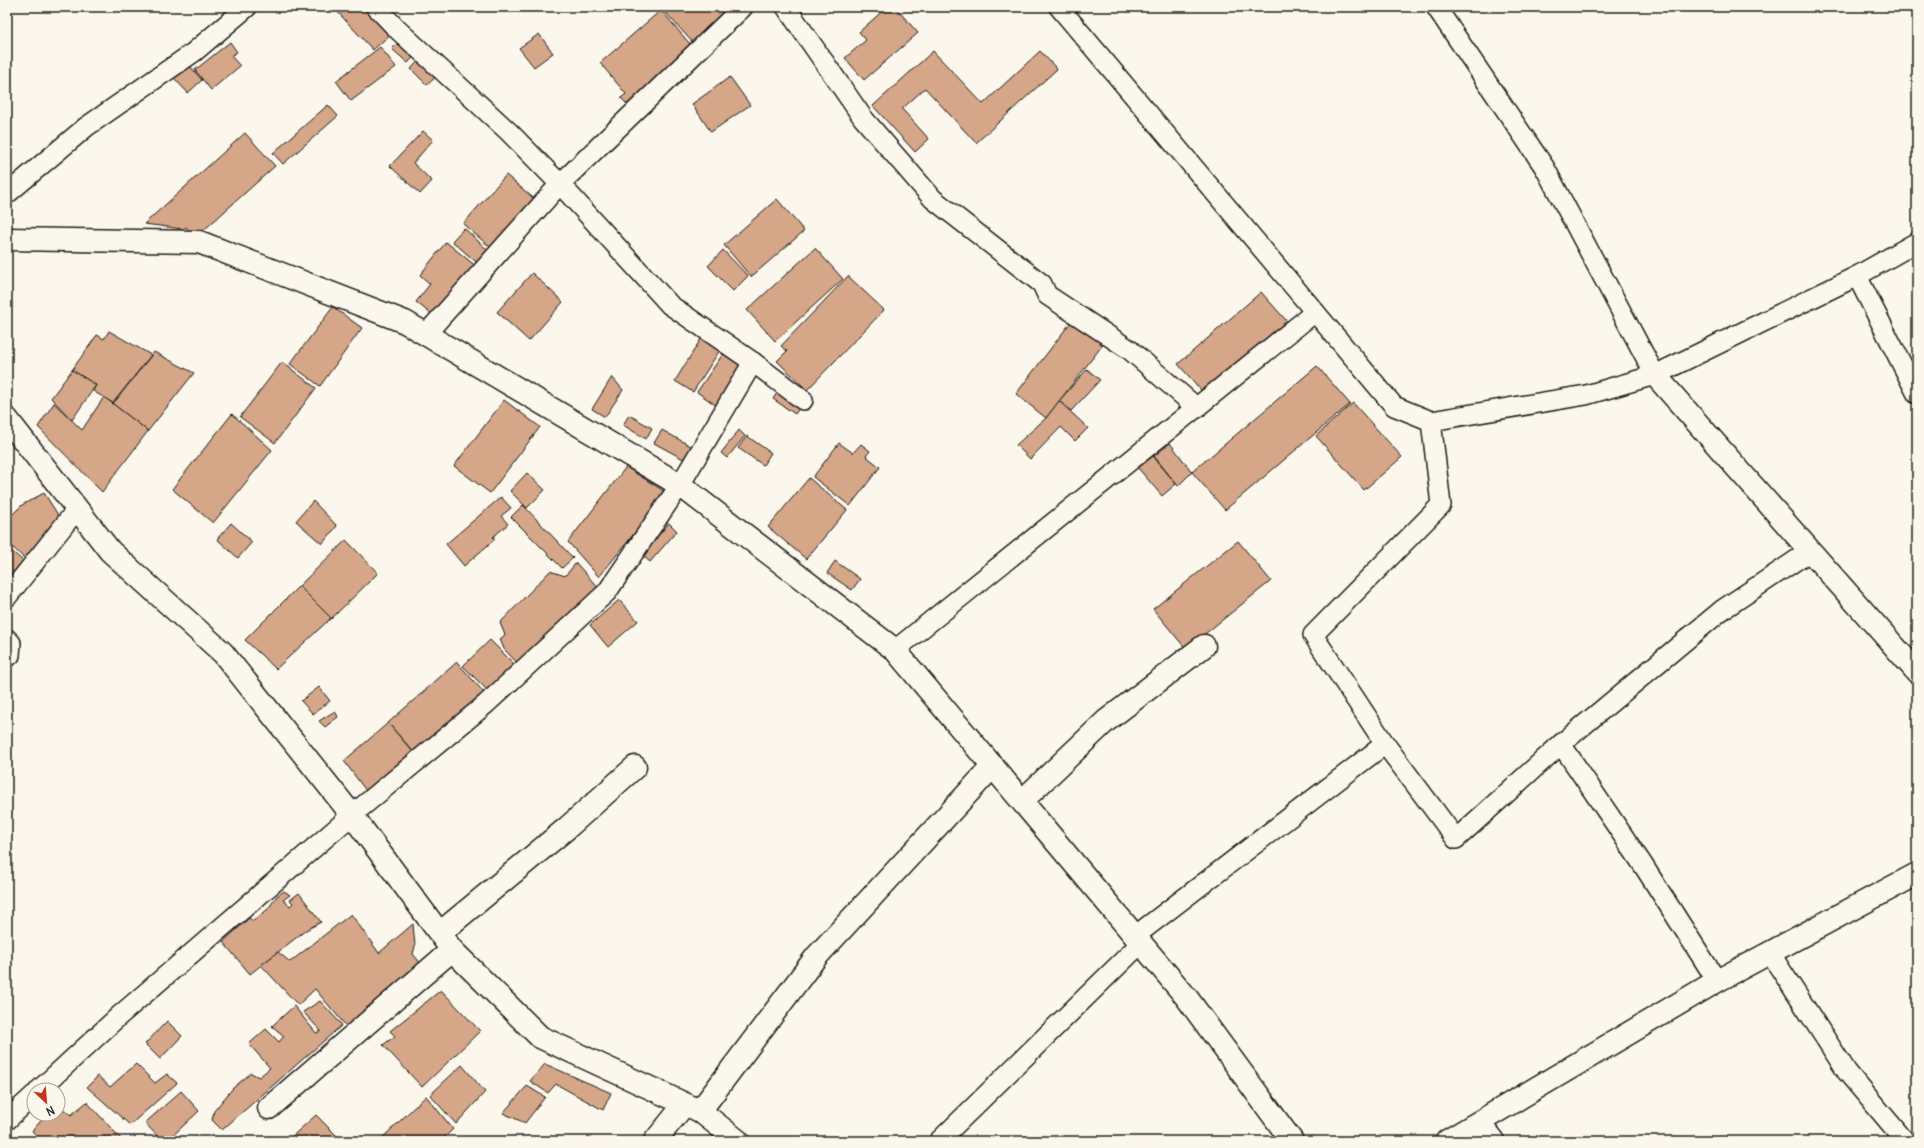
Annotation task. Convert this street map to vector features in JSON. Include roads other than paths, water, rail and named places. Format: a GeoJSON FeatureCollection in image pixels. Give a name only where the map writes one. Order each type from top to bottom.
{"type":"FeatureCollection","features":[{"type":"Feature","properties":{"kind":"street"},"geometry":{"type":"LineString","coordinates":[[7,239],[198,242],[405,322],[680,485],[895,650],[1187,998],[1292,1141]]}},
{"type":"Feature","properties":{"kind":"street"},"geometry":{"type":"LineString","coordinates":[[1656,375],[1917,672]]}},
{"type":"Feature","properties":{"kind":"street"},"geometry":{"type":"LineString","coordinates":[[7,419],[110,551],[223,653],[352,815],[452,950],[540,1037],[692,1108],[738,1141]]}},
{"type":"Feature","properties":{"kind":"street"},"geometry":{"type":"LineString","coordinates":[[1022,801],[1106,721],[1204,646]]}},
{"type":"Feature","properties":{"kind":"street"},"geometry":{"type":"LineString","coordinates":[[440,933],[567,828],[635,766]]}},
{"type":"Feature","properties":{"kind":"street"},"geometry":{"type":"LineString","coordinates":[[656,1141],[692,1108],[816,957],[993,766]]}},
{"type":"Feature","properties":{"kind":"street"},"geometry":{"type":"LineString","coordinates":[[1447,1141],[1717,981],[1917,874]]}},
{"type":"Feature","properties":{"kind":"street"},"geometry":{"type":"LineString","coordinates":[[269,1108],[452,950]]}},
{"type":"Feature","properties":{"kind":"street"},"geometry":{"type":"LineString","coordinates":[[1479,1123],[1493,1141]]}},
{"type":"Feature","properties":{"kind":"lane"},"geometry":{"type":"LineString","coordinates":[[7,194],[86,127],[194,52],[247,7]]}},
{"type":"Feature","properties":{"kind":"lane"},"geometry":{"type":"LineString","coordinates":[[376,7],[398,30],[509,132],[560,184],[670,305],[753,362],[804,400]]}},
{"type":"Feature","properties":{"kind":"lane"},"geometry":{"type":"LineString","coordinates":[[426,334],[560,184],[743,7]]}},
{"type":"Feature","properties":{"kind":"lane"},"geometry":{"type":"LineString","coordinates":[[786,7],[862,118],[933,199],[1042,284],[1047,295],[1130,350],[1197,408]]}},
{"type":"Feature","properties":{"kind":"lane"},"geometry":{"type":"LineString","coordinates":[[1059,7],[1394,406],[1431,421],[1586,395],[1656,375],[1857,276],[1917,242]]}},
{"type":"Feature","properties":{"kind":"lane"},"geometry":{"type":"LineString","coordinates":[[1436,7],[1545,168],[1656,375]]}},
{"type":"Feature","properties":{"kind":"lane"},"geometry":{"type":"LineString","coordinates":[[1857,276],[1917,394]]}},
{"type":"Feature","properties":{"kind":"lane"},"geometry":{"type":"LineString","coordinates":[[895,650],[1315,312]]}},
{"type":"Feature","properties":{"kind":"lane"},"geometry":{"type":"LineString","coordinates":[[49,1082],[125,1011],[352,815],[486,704],[607,592],[680,485],[753,362]]}},
{"type":"Feature","properties":{"kind":"lane"},"geometry":{"type":"LineString","coordinates":[[1431,421],[1441,505],[1313,636],[1385,744],[1456,839],[1561,744],[1722,610],[1810,551]]}},
{"type":"Feature","properties":{"kind":"lane"},"geometry":{"type":"LineString","coordinates":[[7,597],[77,509]]}},
{"type":"Feature","properties":{"kind":"lane"},"geometry":{"type":"LineString","coordinates":[[7,639],[10,643],[10,655],[7,657]]}},
{"type":"Feature","properties":{"kind":"lane"},"geometry":{"type":"LineString","coordinates":[[939,1141],[1138,940],[1385,744]]}},
{"type":"Feature","properties":{"kind":"lane"},"geometry":{"type":"LineString","coordinates":[[1561,744],[1643,865],[1717,981]]}},
{"type":"Feature","properties":{"kind":"lane"},"geometry":{"type":"LineString","coordinates":[[1770,953],[1847,1072],[1905,1141]]}},
{"type":"Feature","properties":{"kind":"lane"},"geometry":{"type":"LineString","coordinates":[[7,1120],[26,1102]]}}]}
